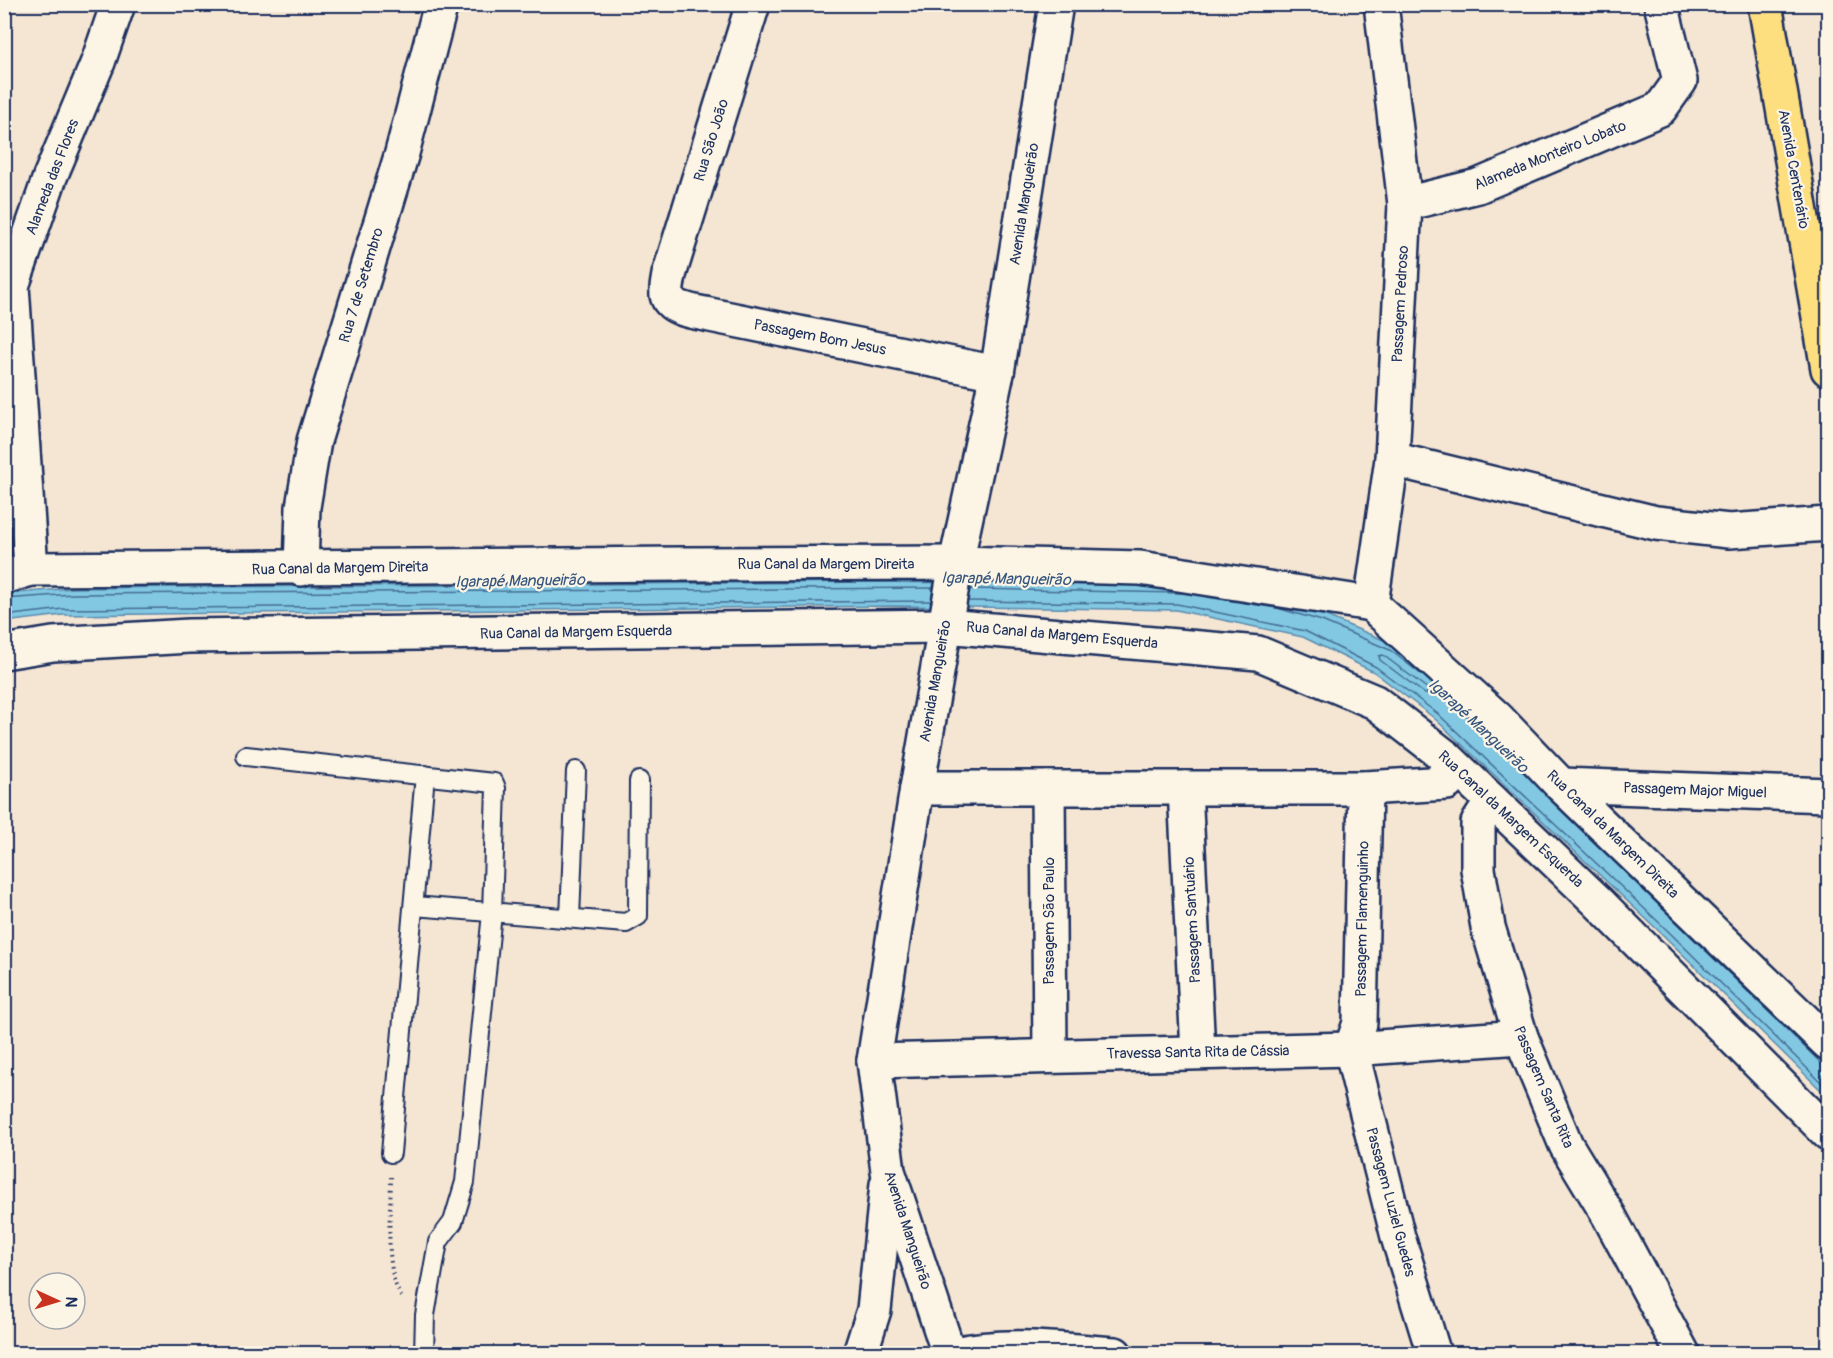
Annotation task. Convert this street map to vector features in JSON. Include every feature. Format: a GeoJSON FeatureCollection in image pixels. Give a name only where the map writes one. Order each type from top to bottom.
{"type":"FeatureCollection","features":[{"type":"Feature","properties":{"kind":"main road","name":"Avenida Centenário"},"geometry":{"type":"LineString","coordinates":[[1765,4],[1828,369]]}},
{"type":"Feature","properties":{"kind":"street","name":"Alameda das Flores"},"geometry":{"type":"LineString","coordinates":[[18,573],[8,287],[50,177],[98,62],[118,4]]}},
{"type":"Feature","properties":{"kind":"street","name":"Rua 7 de Setembro"},"geometry":{"type":"LineString","coordinates":[[301,569],[303,507],[314,441],[402,153],[441,4]]}},
{"type":"Feature","properties":{"kind":"street","name":"Rua São João"},"geometry":{"type":"LineString","coordinates":[[669,275],[753,4]]}},
{"type":"Feature","properties":{"kind":"street","name":"Avenida Mangueirão"},"geometry":{"type":"LineString","coordinates":[[949,1353],[888,1172],[874,1061],[916,788],[956,563],[997,373],[1056,4]]}},
{"type":"Feature","properties":{"kind":"street","name":"Passagem Pedroso"},"geometry":{"type":"LineString","coordinates":[[1371,604],[1392,459],[1405,204],[1381,4]]}},
{"type":"Feature","properties":{"kind":"street","name":"Alameda Monteiro Lobato"},"geometry":{"type":"LineString","coordinates":[[1405,204],[1478,186],[1660,109],[1680,81],[1661,4]]}},
{"type":"Feature","properties":{"kind":"street","name":"Passagem Bom Jesus"},"geometry":{"type":"LineString","coordinates":[[669,275],[667,295],[673,304],[683,309],[997,373]]}},
{"type":"Feature","properties":{"kind":"street"},"geometry":{"type":"LineString","coordinates":[[1392,459],[1656,523],[1729,531],[1828,524]]}},
{"type":"Feature","properties":{"kind":"street","name":"Rua Canal da Margem Direita"},"geometry":{"type":"LineString","coordinates":[[18,573],[956,563],[1140,568],[1371,604],[1473,695],[1561,785],[1828,1043]]}},
{"type":"Feature","properties":{"kind":"street","name":"Rua Canal da Margem Esquerda"},"geometry":{"type":"LineString","coordinates":[[4,652],[53,644],[189,636],[945,626],[1258,652],[1375,702],[1400,719],[1446,757],[1597,901],[1828,1133]]}},
{"type":"Feature","properties":{"kind":"street"},"geometry":{"type":"LineString","coordinates":[[916,788],[1365,788],[1447,783],[1446,757]]}},
{"type":"Feature","properties":{"kind":"street","name":"Passagem Major Miguel"},"geometry":{"type":"LineString","coordinates":[[1561,785],[1828,795]]}},
{"type":"Feature","properties":{"kind":"street","name":"Passagem São Paulo"},"geometry":{"type":"LineString","coordinates":[[1048,788],[1050,1055]]}},
{"type":"Feature","properties":{"kind":"street","name":"Passagem Santuário"},"geometry":{"type":"LineString","coordinates":[[1185,788],[1198,1052]]}},
{"type":"Feature","properties":{"kind":"street","name":"Passagem Flamenguinho"},"geometry":{"type":"LineString","coordinates":[[1352,1049],[1360,1023],[1365,788]]}},
{"type":"Feature","properties":{"kind":"street","name":"Passagem Santa Rita"},"geometry":{"type":"LineString","coordinates":[[1492,801],[1478,823],[1478,869],[1488,927],[1521,1037],[1566,1144],[1609,1216],[1683,1353]]}},
{"type":"Feature","properties":{"kind":"street","name":"Travessa Santa Rita de Cássia"},"geometry":{"type":"LineString","coordinates":[[874,1061],[1352,1049],[1521,1037]]}},
{"type":"Feature","properties":{"kind":"street","name":"Passagem Luziel Guedes"},"geometry":{"type":"LineString","coordinates":[[1352,1049],[1398,1237],[1434,1353]]}},
{"type":"Feature","properties":{"kind":"street"},"geometry":{"type":"LineString","coordinates":[[879,1353],[875,1303],[888,1172]]}},
{"type":"Feature","properties":{"kind":"street"},"geometry":{"type":"LineString","coordinates":[[860,1353],[875,1303]]}},
{"type":"Feature","properties":{"kind":"street"},"geometry":{"type":"LineString","coordinates":[[954,1353],[978,1348],[1023,1348],[1115,1353]]}},
{"type":"Feature","properties":{"kind":"lane"},"geometry":{"type":"LineString","coordinates":[[246,756],[494,783],[492,913],[465,1182],[453,1222],[438,1242],[425,1315],[424,1353]]}},
{"type":"Feature","properties":{"kind":"lane"},"geometry":{"type":"LineString","coordinates":[[570,918],[576,771]]}},
{"type":"Feature","properties":{"kind":"lane"},"geometry":{"type":"LineString","coordinates":[[391,1153],[425,775]]}},
{"type":"Feature","properties":{"kind":"lane"},"geometry":{"type":"LineString","coordinates":[[414,906],[626,923],[638,916],[639,781]]}},
{"type":"Feature","properties":{"kind":"path"},"geometry":{"type":"LineString","coordinates":[[391,1153],[391,1256],[395,1285],[401,1298],[425,1315]]}},
{"type":"Feature","properties":{"kind":"water","name":"Igarapé Mangueirão"},"geometry":{"type":"Polygon","coordinates":[[[872,582],[1146,585],[1231,590],[1324,615],[1393,644],[1454,692],[1828,1062],[1828,1097],[1663,935],[1434,718],[1374,672],[1303,637],[1176,610],[893,606],[63,615],[5,622],[5,594],[73,588],[872,582]]]}}]}
